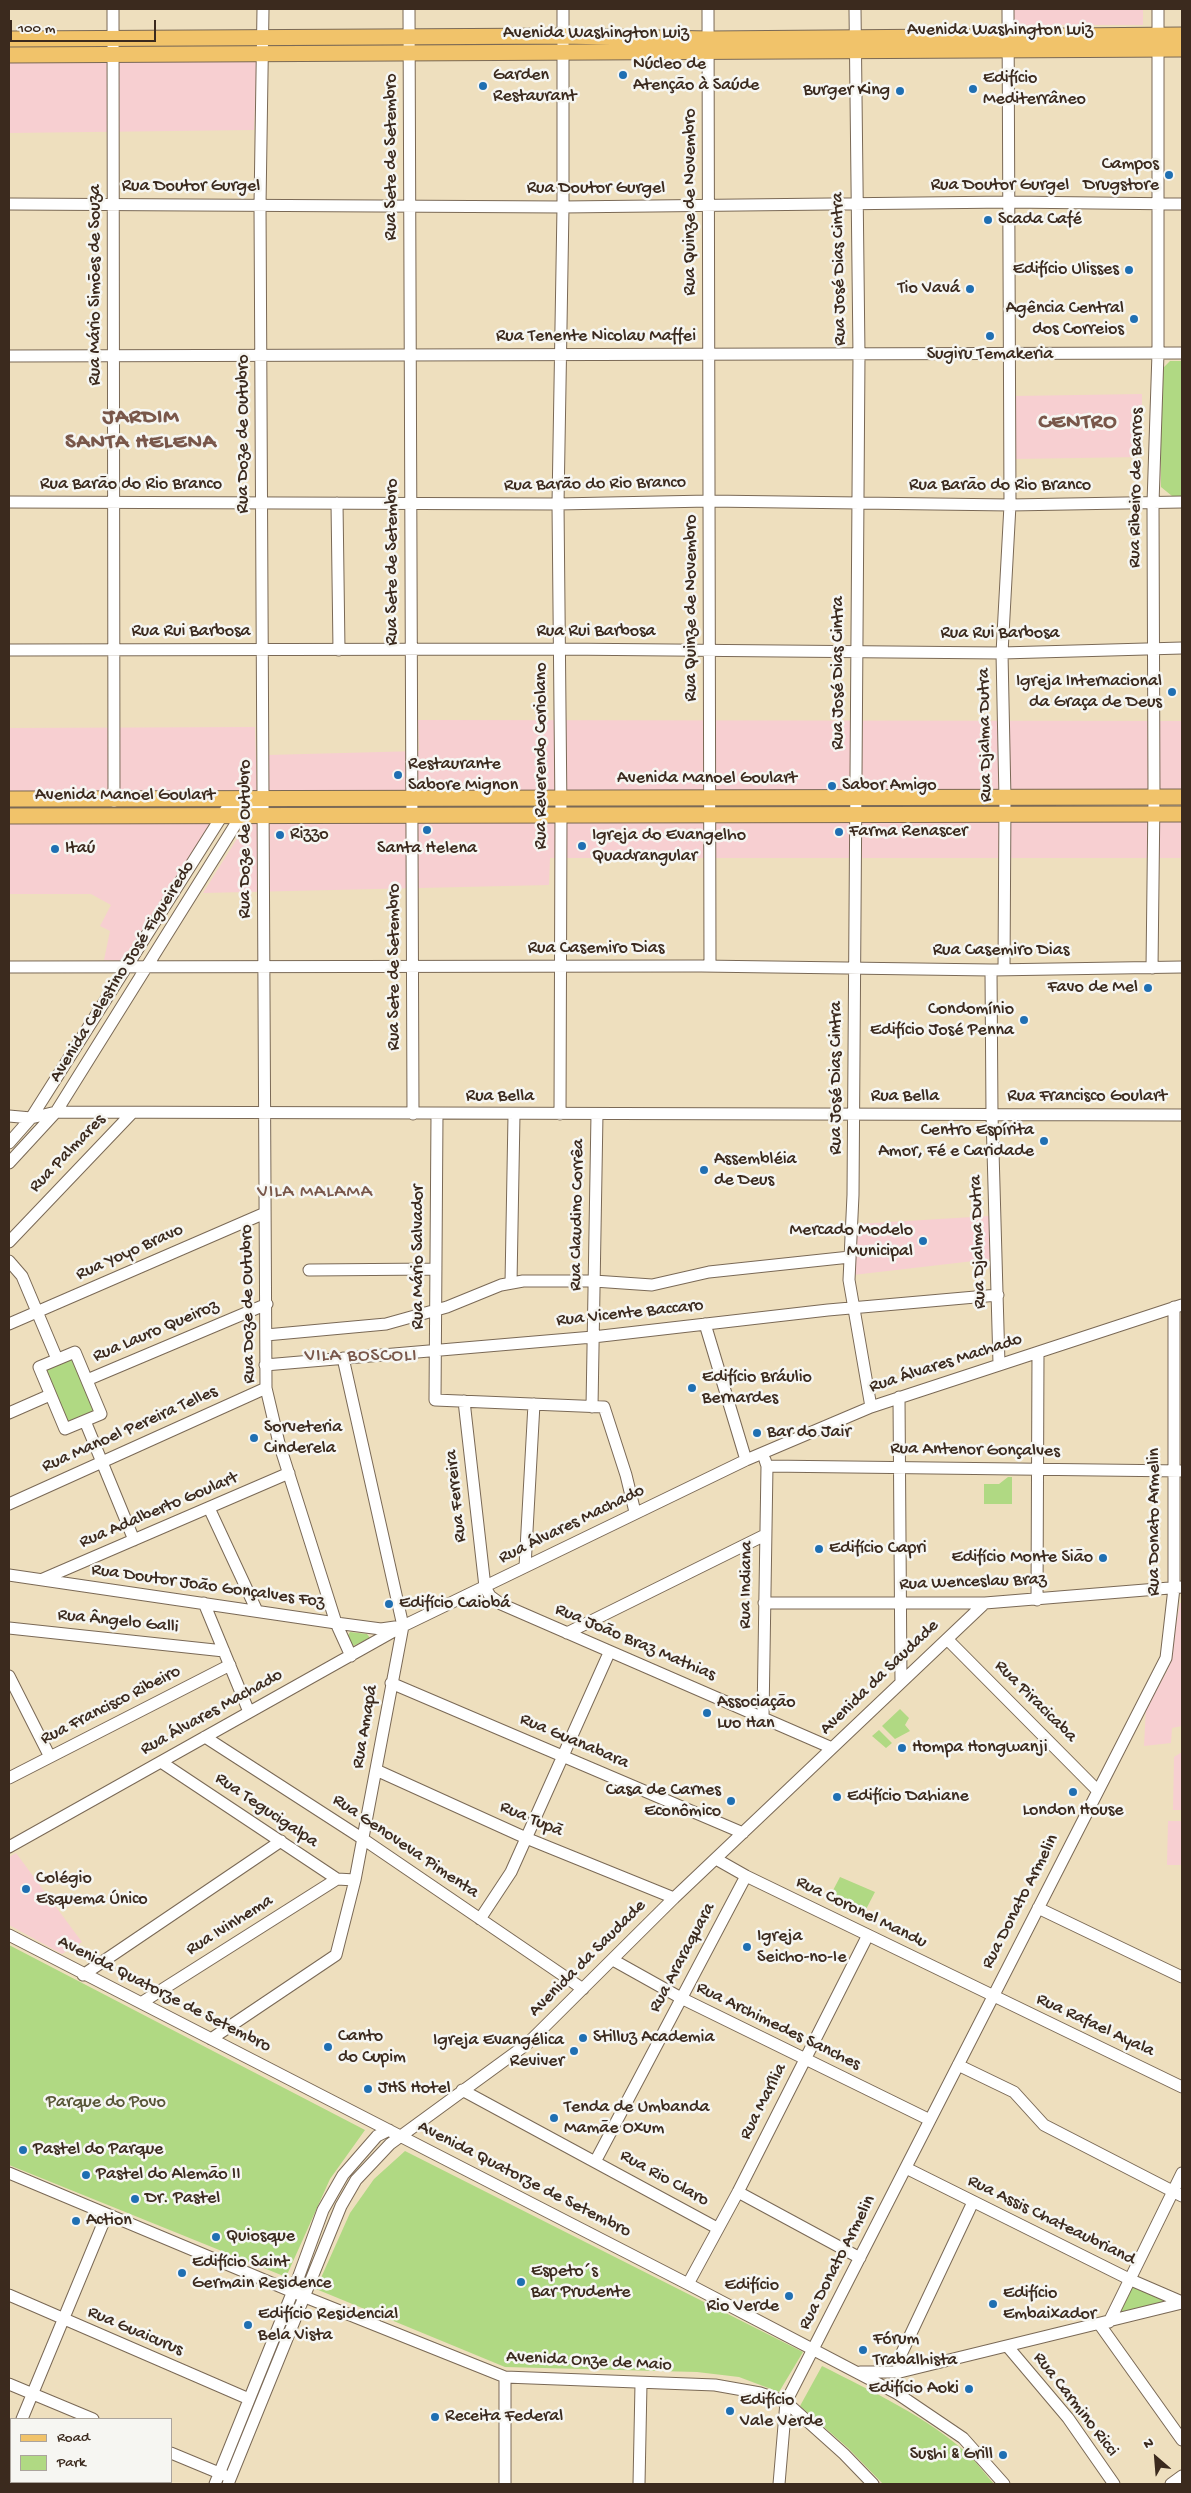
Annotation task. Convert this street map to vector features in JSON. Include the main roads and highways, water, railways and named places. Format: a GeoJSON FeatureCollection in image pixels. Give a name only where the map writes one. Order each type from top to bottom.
{"type":"FeatureCollection","features":[{"type":"Feature","properties":{"kind":"main road","name":"Avenida Washington Luiz"},"geometry":{"type":"LineString","coordinates":[[9,39],[113,38],[264,46],[409,46],[561,52],[709,46],[1159,42],[1182,35]]}},
{"type":"Feature","properties":{"kind":"main road","name":"Avenida Washington Luiz"},"geometry":{"type":"LineString","coordinates":[[409,46],[562,36],[709,46]]}},
{"type":"Feature","properties":{"kind":"main road","name":"Avenida Washington Luiz"},"geometry":{"type":"LineString","coordinates":[[1159,42],[1182,49]]}},
{"type":"Feature","properties":{"kind":"main road","name":"Avenida Washington Luiz"},"geometry":{"type":"LineString","coordinates":[[9,55],[113,54],[264,46]]}},
{"type":"Feature","properties":{"kind":"main road","name":"Avenida Manoel Goulart"},"geometry":{"type":"LineString","coordinates":[[560,806],[710,815],[856,814],[1182,797]]}},
{"type":"Feature","properties":{"kind":"main road","name":"Avenida Manoel Goulart"},"geometry":{"type":"LineString","coordinates":[[9,799],[114,801],[232,800],[263,806],[560,806],[710,798],[856,798],[1182,814]]}},
{"type":"Feature","properties":{"kind":"main road","name":"Avenida Manoel Goulart"},"geometry":{"type":"LineString","coordinates":[[9,816],[242,814],[263,806]]}},
{"type":"Feature","properties":{"kind":"place","name":"Núcleo de Atenção à Saúde"},"geometry":{"type":"Point","coordinates":[623,75]}},
{"type":"Feature","properties":{"kind":"place","name":"Garden Restaurant"},"geometry":{"type":"Point","coordinates":[483,86]}},
{"type":"Feature","properties":{"kind":"place","name":"Edifício Mediterrâneo"},"geometry":{"type":"Point","coordinates":[973,89]}},
{"type":"Feature","properties":{"kind":"place","name":"Burger King"},"geometry":{"type":"Point","coordinates":[900,91]}},
{"type":"Feature","properties":{"kind":"place","name":"Campos Drugstore"},"geometry":{"type":"Point","coordinates":[1169,175]}},
{"type":"Feature","properties":{"kind":"place","name":"Scada Café"},"geometry":{"type":"Point","coordinates":[988,220]}},
{"type":"Feature","properties":{"kind":"place","name":"Edifício Ulisses"},"geometry":{"type":"Point","coordinates":[1129,270]}},
{"type":"Feature","properties":{"kind":"place","name":"Tio Vavá"},"geometry":{"type":"Point","coordinates":[970,289]}},
{"type":"Feature","properties":{"kind":"place","name":"Agência Central dos Correios"},"geometry":{"type":"Point","coordinates":[1134,319]}},
{"type":"Feature","properties":{"kind":"place","name":"Sugiru Temakeria"},"geometry":{"type":"Point","coordinates":[990,336]}},
{"type":"Feature","properties":{"kind":"place","name":"Igreja Internacional da Graça de Deus"},"geometry":{"type":"Point","coordinates":[1172,692]}},
{"type":"Feature","properties":{"kind":"place","name":"Restaurante Sabore Mignon"},"geometry":{"type":"Point","coordinates":[398,775]}},
{"type":"Feature","properties":{"kind":"place","name":"Sabor Amigo"},"geometry":{"type":"Point","coordinates":[832,786]}},
{"type":"Feature","properties":{"kind":"place","name":"Santa Helena"},"geometry":{"type":"Point","coordinates":[427,830]}},
{"type":"Feature","properties":{"kind":"place","name":"Farma Renascer"},"geometry":{"type":"Point","coordinates":[839,832]}},
{"type":"Feature","properties":{"kind":"place","name":"Rizzo"},"geometry":{"type":"Point","coordinates":[280,835]}},
{"type":"Feature","properties":{"kind":"place","name":"Igreja do Evangelho Quadrangular"},"geometry":{"type":"Point","coordinates":[582,846]}},
{"type":"Feature","properties":{"kind":"place","name":"Itaú"},"geometry":{"type":"Point","coordinates":[55,849]}},
{"type":"Feature","properties":{"kind":"place","name":"Favo de Mel"},"geometry":{"type":"Point","coordinates":[1148,988]}},
{"type":"Feature","properties":{"kind":"place","name":"Condomínio Edifício José Penna"},"geometry":{"type":"Point","coordinates":[1024,1020]}},
{"type":"Feature","properties":{"kind":"place","name":"Centro Espírita Amor, Fé e Caridade"},"geometry":{"type":"Point","coordinates":[1044,1141]}},
{"type":"Feature","properties":{"kind":"place","name":"Assembléia de Deus"},"geometry":{"type":"Point","coordinates":[704,1170]}},
{"type":"Feature","properties":{"kind":"place","name":"Mercado Modelo Municipal"},"geometry":{"type":"Point","coordinates":[923,1241]}},
{"type":"Feature","properties":{"kind":"place","name":"Edifício Bráulio Bernardes"},"geometry":{"type":"Point","coordinates":[692,1388]}},
{"type":"Feature","properties":{"kind":"place","name":"Bar do Jair"},"geometry":{"type":"Point","coordinates":[757,1433]}},
{"type":"Feature","properties":{"kind":"place","name":"Sorveteria Cinderela"},"geometry":{"type":"Point","coordinates":[254,1438]}},
{"type":"Feature","properties":{"kind":"place","name":"Edifício Capri"},"geometry":{"type":"Point","coordinates":[819,1549]}},
{"type":"Feature","properties":{"kind":"place","name":"Edifício Monte Sião"},"geometry":{"type":"Point","coordinates":[1103,1558]}},
{"type":"Feature","properties":{"kind":"place","name":"Edifício Caiobá"},"geometry":{"type":"Point","coordinates":[389,1604]}},
{"type":"Feature","properties":{"kind":"place","name":"Associação Luo Han"},"geometry":{"type":"Point","coordinates":[707,1713]}},
{"type":"Feature","properties":{"kind":"place","name":"Hompa Hongwanji"},"geometry":{"type":"Point","coordinates":[902,1748]}},
{"type":"Feature","properties":{"kind":"place","name":"London House"},"geometry":{"type":"Point","coordinates":[1073,1792]}},
{"type":"Feature","properties":{"kind":"place","name":"Edifício Dahiane"},"geometry":{"type":"Point","coordinates":[837,1797]}},
{"type":"Feature","properties":{"kind":"place","name":"Casa de Carnes Econômico"},"geometry":{"type":"Point","coordinates":[731,1801]}},
{"type":"Feature","properties":{"kind":"place","name":"Colégio Esquema Único"},"geometry":{"type":"Point","coordinates":[26,1889]}},
{"type":"Feature","properties":{"kind":"place","name":"Igreja Seicho-no-Ie"},"geometry":{"type":"Point","coordinates":[747,1947]}},
{"type":"Feature","properties":{"kind":"place","name":"Stilluz Academia"},"geometry":{"type":"Point","coordinates":[583,2038]}},
{"type":"Feature","properties":{"kind":"place","name":"Canto do Cupim"},"geometry":{"type":"Point","coordinates":[328,2047]}},
{"type":"Feature","properties":{"kind":"place","name":"Igreja Evangélica Reviver"},"geometry":{"type":"Point","coordinates":[574,2051]}},
{"type":"Feature","properties":{"kind":"place","name":"JHS Hotel"},"geometry":{"type":"Point","coordinates":[368,2089]}},
{"type":"Feature","properties":{"kind":"place","name":"Tenda de Umbanda Mamãe Oxum"},"geometry":{"type":"Point","coordinates":[554,2118]}},
{"type":"Feature","properties":{"kind":"place","name":"Pastel do Parque"},"geometry":{"type":"Point","coordinates":[23,2150]}},
{"type":"Feature","properties":{"kind":"place","name":"Pastel do Alemão II"},"geometry":{"type":"Point","coordinates":[86,2175]}},
{"type":"Feature","properties":{"kind":"place","name":"Dr. Pastel"},"geometry":{"type":"Point","coordinates":[135,2199]}},
{"type":"Feature","properties":{"kind":"place","name":"Action"},"geometry":{"type":"Point","coordinates":[76,2221]}},
{"type":"Feature","properties":{"kind":"place","name":"Quiosque"},"geometry":{"type":"Point","coordinates":[216,2237]}},
{"type":"Feature","properties":{"kind":"place","name":"Edifício Saint Germain Residence"},"geometry":{"type":"Point","coordinates":[182,2273]}},
{"type":"Feature","properties":{"kind":"place","name":"Espeto´s Bar Prudente"},"geometry":{"type":"Point","coordinates":[521,2282]}},
{"type":"Feature","properties":{"kind":"place","name":"Edifício Rio Verde"},"geometry":{"type":"Point","coordinates":[789,2296]}},
{"type":"Feature","properties":{"kind":"place","name":"Edifício Embaixador"},"geometry":{"type":"Point","coordinates":[993,2304]}},
{"type":"Feature","properties":{"kind":"place","name":"Edifício Residencial Bela Vista"},"geometry":{"type":"Point","coordinates":[248,2325]}},
{"type":"Feature","properties":{"kind":"place","name":"Fórum Trabalhista"},"geometry":{"type":"Point","coordinates":[863,2350]}},
{"type":"Feature","properties":{"kind":"place","name":"Edifício Aoki"},"geometry":{"type":"Point","coordinates":[969,2389]}},
{"type":"Feature","properties":{"kind":"place","name":"Edifício Vale Verde"},"geometry":{"type":"Point","coordinates":[730,2411]}},
{"type":"Feature","properties":{"kind":"place","name":"Receita Federal"},"geometry":{"type":"Point","coordinates":[435,2417]}},
{"type":"Feature","properties":{"kind":"place","name":"Sushi & Grill"},"geometry":{"type":"Point","coordinates":[1003,2455]}},
{"type":"Feature","properties":{"kind":"district","name":"CENTRO"},"geometry":{"type":"Point","coordinates":[1078,424]}},
{"type":"Feature","properties":{"kind":"district","name":"JARDIM SANTA HELENA"},"geometry":{"type":"Point","coordinates":[141,432]}},
{"type":"Feature","properties":{"kind":"district","name":"VILA MALAMA"},"geometry":{"type":"Point","coordinates":[315,1193]}},
{"type":"Feature","properties":{"kind":"district","name":"VILA BOSCOLI"},"geometry":{"type":"Point","coordinates":[361,1357]}},
{"type":"Feature","properties":{"kind":"park label","name":"Parque do Povo"},"geometry":{"type":"Point","coordinates":[106,2103]}}]}
